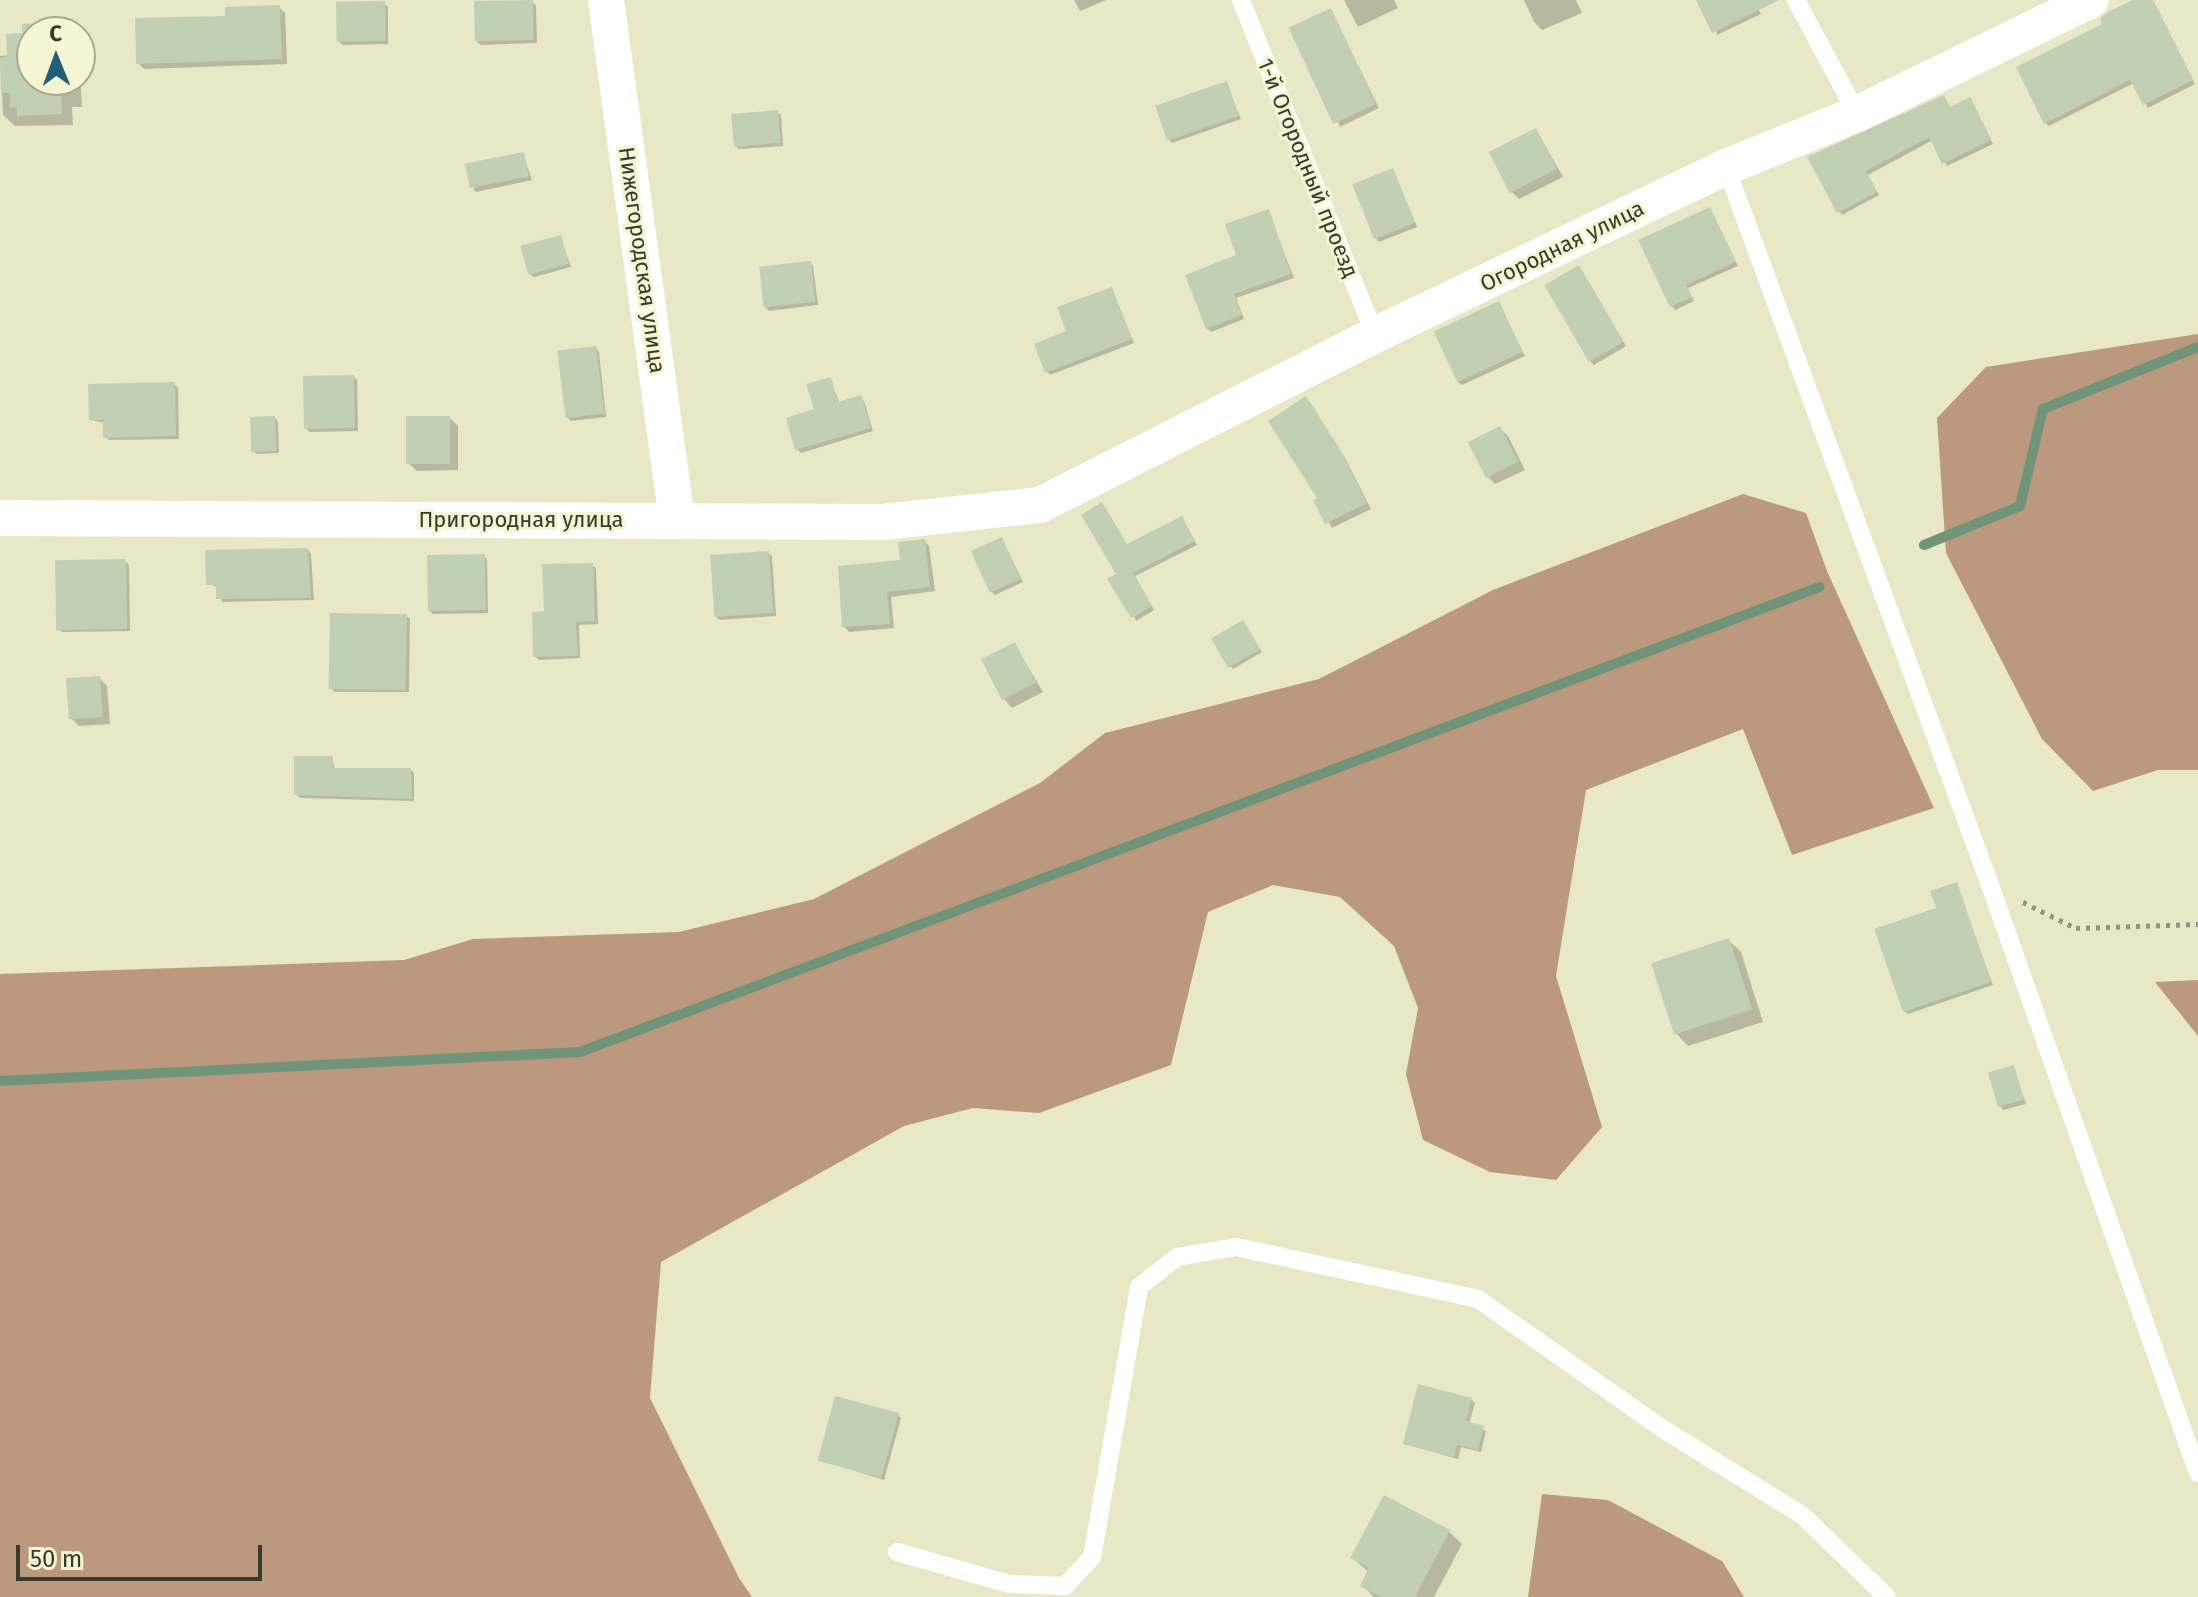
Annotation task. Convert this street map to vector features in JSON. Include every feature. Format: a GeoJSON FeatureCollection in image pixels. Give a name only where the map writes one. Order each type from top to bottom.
{"type":"FeatureCollection","features":[{"type":"Feature","properties":{"kind":"street","name":"Нижегородская улица"},"geometry":{"type":"LineString","coordinates":[[606,0],[677,520]]}},
{"type":"Feature","properties":{"kind":"street","name":"Огородная улица"},"geometry":{"type":"LineString","coordinates":[[1040,505],[1375,335],[1726,167],[1857,114],[2091,0]]}},
{"type":"Feature","properties":{"kind":"street","name":"Пригородная улица"},"geometry":{"type":"LineString","coordinates":[[0,518],[883,522],[1040,505]]}},
{"type":"Feature","properties":{"kind":"lane","name":"1-й Огородный проезд"},"geometry":{"type":"LineString","coordinates":[[1241,0],[1375,335]]}},
{"type":"Feature","properties":{"kind":"lane"},"geometry":{"type":"LineString","coordinates":[[1796,0],[1857,114]]}},
{"type":"Feature","properties":{"kind":"lane"},"geometry":{"type":"LineString","coordinates":[[1726,167],[1990,885],[2198,1473]]}},
{"type":"Feature","properties":{"kind":"lane"},"geometry":{"type":"LineString","coordinates":[[897,1552],[1009,1584],[1065,1586],[1092,1557],[1139,1287],[1177,1257],[1236,1247],[1478,1299],[1666,1431],[1802,1515],[1887,1597]]}},
{"type":"Feature","properties":{"kind":"path"},"geometry":{"type":"LineString","coordinates":[[1990,885],[2076,928],[2198,924]]}},
{"type":"Feature","properties":{"kind":"shaded area"},"geometry":{"type":"Polygon","coordinates":[[[2198,334],[2198,770],[2158,770],[2093,791],[2042,739],[1946,553],[1937,418],[1986,367],[2198,334]]]}},
{"type":"Feature","properties":{"kind":"shaded area"},"geometry":{"type":"Polygon","coordinates":[[[1743,494],[1806,513],[1827,571],[1934,808],[1792,855],[1743,729],[1586,790],[1556,976],[1602,1127],[1556,1180],[1490,1172],[1423,1140],[1406,1074],[1418,1008],[1394,946],[1340,897],[1273,885],[1208,912],[1171,1065],[1039,1113],[973,1108],[904,1126],[661,1262],[650,1398],[739,1578],[752,1597],[0,1597],[0,974],[404,960],[473,939],[679,932],[814,899],[1040,783],[1105,733],[1319,679],[1493,590],[1743,494]]]}},
{"type":"Feature","properties":{"kind":"shaded area"},"geometry":{"type":"Polygon","coordinates":[[[2198,980],[2198,1036],[2155,982],[2198,980]]]}},
{"type":"Feature","properties":{"kind":"shaded area"},"geometry":{"type":"Polygon","coordinates":[[[1542,1494],[1608,1500],[1722,1561],[1744,1597],[1528,1597],[1542,1494]]]}},
{"type":"Feature","properties":{"kind":"building"},"geometry":{"type":"Polygon","coordinates":[[[533,0],[534,40],[475,41],[474,1],[533,0]]]}},
{"type":"Feature","properties":{"kind":"building"},"geometry":{"type":"Polygon","coordinates":[[[1696,0],[1779,0],[1712,33],[1696,0]]]}},
{"type":"Feature","properties":{"kind":"building"},"geometry":{"type":"Polygon","coordinates":[[[2133,0],[2153,0],[2193,80],[2143,105],[2130,80],[2044,124],[2016,67],[2102,24],[2100,19],[2108,12],[2133,0]]]}},
{"type":"Feature","properties":{"kind":"building"},"geometry":{"type":"Polygon","coordinates":[[[385,1],[386,41],[337,42],[336,2],[385,1]]]}},
{"type":"Feature","properties":{"kind":"building"},"geometry":{"type":"Polygon","coordinates":[[[280,5],[282,59],[136,64],[135,18],[225,16],[225,7],[280,5]]]}},
{"type":"Feature","properties":{"kind":"building"},"geometry":{"type":"Polygon","coordinates":[[[1331,8],[1376,104],[1333,124],[1288,28],[1331,8]]]}},
{"type":"Feature","properties":{"kind":"building"},"geometry":{"type":"Polygon","coordinates":[[[16,33],[16,96],[61,96],[62,114],[17,116],[17,107],[10,108],[10,93],[1,93],[0,58],[7,57],[6,34],[16,33]]]}},
{"type":"Feature","properties":{"kind":"building"},"geometry":{"type":"Polygon","coordinates":[[[1227,81],[1239,116],[1167,141],[1155,106],[1227,81]]]}},
{"type":"Feature","properties":{"kind":"building"},"geometry":{"type":"Polygon","coordinates":[[[1944,95],[1950,107],[1970,97],[1991,140],[1942,164],[1929,137],[1866,171],[1877,192],[1837,213],[1807,157],[1944,95]]]}},
{"type":"Feature","properties":{"kind":"building"},"geometry":{"type":"Polygon","coordinates":[[[778,110],[781,143],[734,147],[731,114],[778,110]]]}},
{"type":"Feature","properties":{"kind":"building"},"geometry":{"type":"Polygon","coordinates":[[[1536,128],[1557,169],[1510,193],[1489,152],[1536,128]]]}},
{"type":"Feature","properties":{"kind":"building"},"geometry":{"type":"Polygon","coordinates":[[[524,152],[529,177],[470,188],[465,163],[524,152]]]}},
{"type":"Feature","properties":{"kind":"building"},"geometry":{"type":"Polygon","coordinates":[[[1393,168],[1415,223],[1374,239],[1352,184],[1393,168]]]}},
{"type":"Feature","properties":{"kind":"building"},"geometry":{"type":"Polygon","coordinates":[[[1710,207],[1736,262],[1686,285],[1692,297],[1670,307],[1638,240],[1710,207]]]}},
{"type":"Feature","properties":{"kind":"building"},"geometry":{"type":"Polygon","coordinates":[[[1269,209],[1291,274],[1234,294],[1242,315],[1206,329],[1185,275],[1236,255],[1225,224],[1269,209]]]}},
{"type":"Feature","properties":{"kind":"building"},"geometry":{"type":"Polygon","coordinates":[[[561,235],[569,264],[528,275],[520,246],[561,235]]]}},
{"type":"Feature","properties":{"kind":"building"},"geometry":{"type":"Polygon","coordinates":[[[811,261],[815,302],[764,307],[759,266],[811,261]]]}},
{"type":"Feature","properties":{"kind":"building"},"geometry":{"type":"Polygon","coordinates":[[[1579,265],[1624,342],[1589,362],[1544,285],[1579,265]]]}},
{"type":"Feature","properties":{"kind":"building"},"geometry":{"type":"Polygon","coordinates":[[[1112,287],[1132,339],[1045,373],[1034,344],[1066,331],[1057,307],[1112,287]]]}},
{"type":"Feature","properties":{"kind":"building"},"geometry":{"type":"Polygon","coordinates":[[[1499,301],[1523,352],[1457,382],[1434,331],[1499,301]]]}},
{"type":"Feature","properties":{"kind":"building"},"geometry":{"type":"Polygon","coordinates":[[[596,346],[604,413],[566,418],[557,351],[596,346]]]}},
{"type":"Feature","properties":{"kind":"building"},"geometry":{"type":"Polygon","coordinates":[[[354,375],[355,428],[304,429],[303,376],[354,375]]]}},
{"type":"Feature","properties":{"kind":"building"},"geometry":{"type":"Polygon","coordinates":[[[831,377],[838,402],[861,395],[871,428],[795,450],[786,418],[814,409],[806,384],[831,377]]]}},
{"type":"Feature","properties":{"kind":"building"},"geometry":{"type":"Polygon","coordinates":[[[175,382],[176,436],[103,438],[103,420],[89,420],[88,384],[175,382]]]}},
{"type":"Feature","properties":{"kind":"building"},"geometry":{"type":"Polygon","coordinates":[[[1306,396],[1341,451],[1367,503],[1325,524],[1313,500],[1317,498],[1268,421],[1306,396]]]}},
{"type":"Feature","properties":{"kind":"building"},"geometry":{"type":"Polygon","coordinates":[[[275,416],[276,451],[251,452],[250,417],[275,416]]]}},
{"type":"Feature","properties":{"kind":"building"},"geometry":{"type":"Polygon","coordinates":[[[406,416],[450,416],[450,464],[406,464],[406,416]]]}},
{"type":"Feature","properties":{"kind":"building"},"geometry":{"type":"Polygon","coordinates":[[[1500,426],[1518,462],[1486,478],[1468,442],[1500,426]]]}},
{"type":"Feature","properties":{"kind":"building"},"geometry":{"type":"Polygon","coordinates":[[[1102,502],[1127,544],[1182,516],[1195,541],[1133,573],[1152,606],[1131,618],[1107,579],[1116,574],[1081,515],[1102,502]]]}},
{"type":"Feature","properties":{"kind":"building"},"geometry":{"type":"Polygon","coordinates":[[[1002,537],[1021,579],[990,593],[971,551],[1002,537]]]}},
{"type":"Feature","properties":{"kind":"building"},"geometry":{"type":"Polygon","coordinates":[[[925,539],[930,587],[887,592],[890,624],[842,627],[838,566],[900,560],[898,542],[925,539]]]}},
{"type":"Feature","properties":{"kind":"building"},"geometry":{"type":"Polygon","coordinates":[[[308,548],[311,598],[216,599],[216,585],[206,585],[205,550],[308,548]]]}},
{"type":"Feature","properties":{"kind":"building"},"geometry":{"type":"Polygon","coordinates":[[[769,551],[773,613],[714,617],[710,555],[769,551]]]}},
{"type":"Feature","properties":{"kind":"building"},"geometry":{"type":"Polygon","coordinates":[[[485,554],[486,610],[428,611],[427,555],[485,554]]]}},
{"type":"Feature","properties":{"kind":"building"},"geometry":{"type":"Polygon","coordinates":[[[126,559],[127,629],[56,630],[55,560],[126,559]]]}},
{"type":"Feature","properties":{"kind":"building"},"geometry":{"type":"Polygon","coordinates":[[[593,563],[595,621],[576,622],[578,656],[533,657],[532,612],[544,611],[542,564],[593,563]]]}},
{"type":"Feature","properties":{"kind":"building"},"geometry":{"type":"Polygon","coordinates":[[[330,613],[407,614],[406,690],[329,689],[330,613]]]}},
{"type":"Feature","properties":{"kind":"building"},"geometry":{"type":"Polygon","coordinates":[[[1243,620],[1260,649],[1228,668],[1211,638],[1243,620]]]}},
{"type":"Feature","properties":{"kind":"building"},"geometry":{"type":"Polygon","coordinates":[[[1015,642],[1036,683],[1002,700],[981,659],[1015,642]]]}},
{"type":"Feature","properties":{"kind":"building"},"geometry":{"type":"Polygon","coordinates":[[[100,676],[103,717],[69,719],[66,678],[100,676]]]}},
{"type":"Feature","properties":{"kind":"building"},"geometry":{"type":"Polygon","coordinates":[[[294,756],[333,756],[333,768],[411,768],[412,799],[294,795],[294,756]]]}},
{"type":"Feature","properties":{"kind":"building"},"geometry":{"type":"Polygon","coordinates":[[[1957,882],[1991,982],[1903,1012],[1874,929],[1936,908],[1930,891],[1957,882]]]}},
{"type":"Feature","properties":{"kind":"building"},"geometry":{"type":"Polygon","coordinates":[[[1729,938],[1752,1009],[1674,1035],[1651,963],[1729,938]]]}},
{"type":"Feature","properties":{"kind":"building"},"geometry":{"type":"Polygon","coordinates":[[[2014,1065],[2024,1100],[1998,1107],[1988,1072],[2014,1065]]]}},
{"type":"Feature","properties":{"kind":"building"},"geometry":{"type":"Polygon","coordinates":[[[1418,1384],[1472,1398],[1466,1421],[1484,1426],[1478,1450],[1457,1445],[1454,1457],[1403,1444],[1418,1384]]]}},
{"type":"Feature","properties":{"kind":"building"},"geometry":{"type":"Polygon","coordinates":[[[835,1396],[899,1413],[881,1478],[818,1461],[835,1396]]]}},
{"type":"Feature","properties":{"kind":"building"},"geometry":{"type":"Polygon","coordinates":[[[1384,1495],[1450,1530],[1415,1597],[1381,1597],[1360,1586],[1369,1568],[1350,1558],[1384,1495]]]}},
{"type":"Feature","properties":{"kind":"waterway"},"geometry":{"type":"LineString","coordinates":[[1924,545],[2020,506],[2043,409],[2198,347]]}},
{"type":"Feature","properties":{"kind":"waterway"},"geometry":{"type":"LineString","coordinates":[[0,1081],[580,1052],[1820,587]]}}]}
